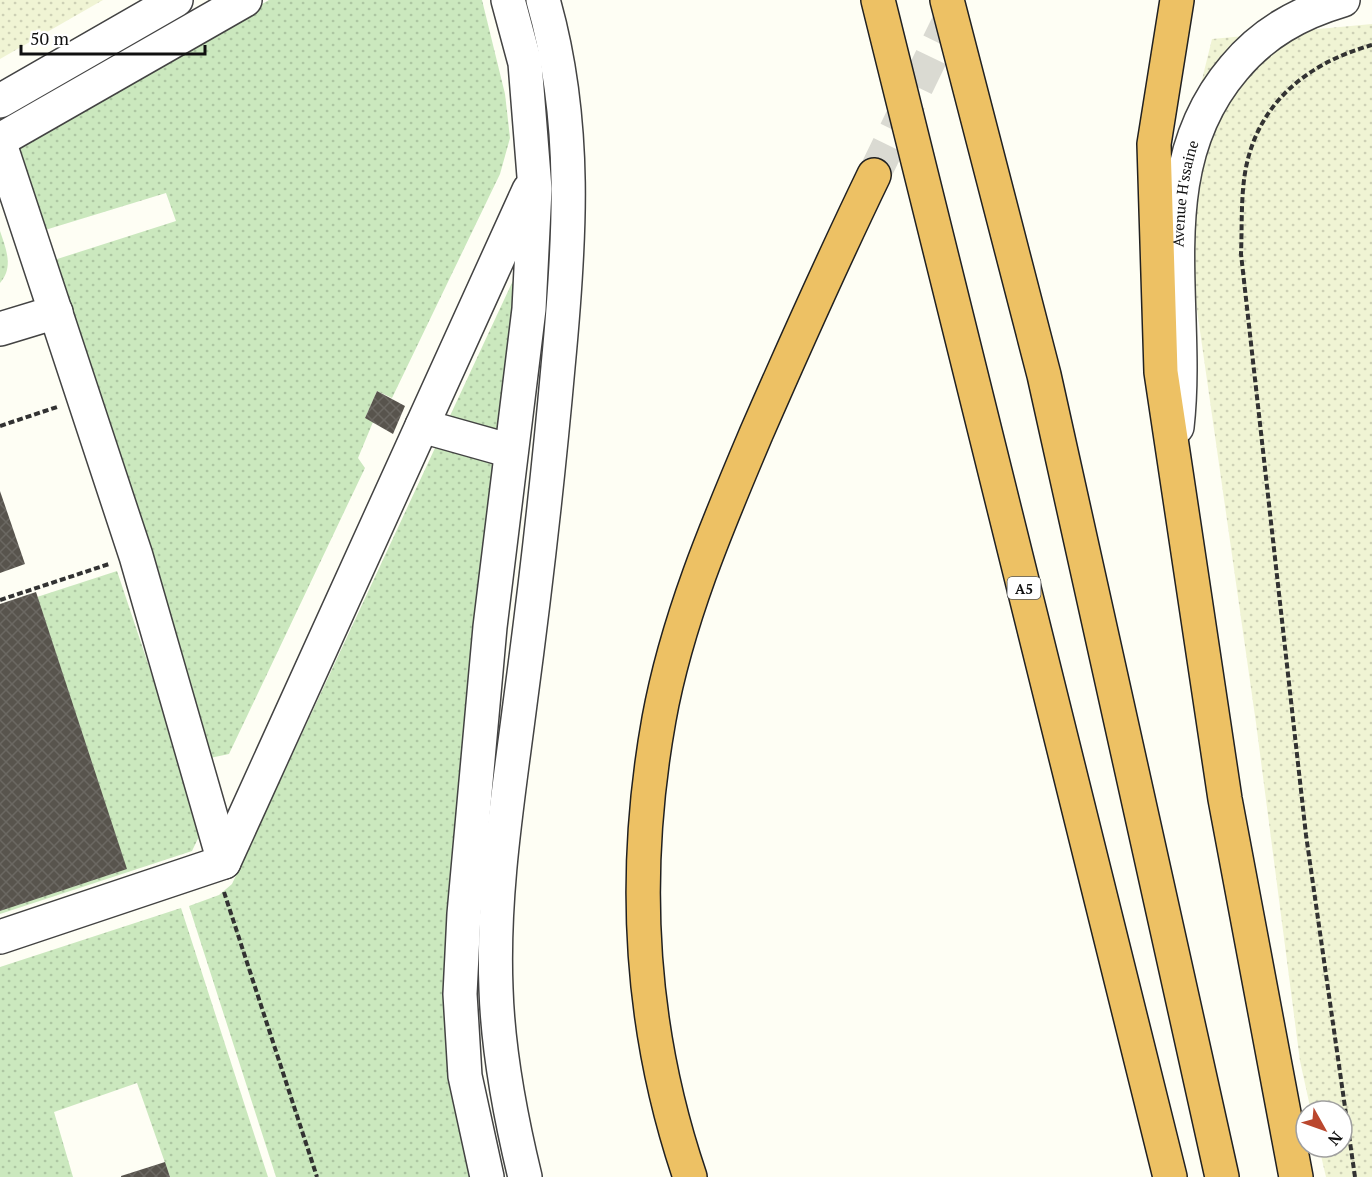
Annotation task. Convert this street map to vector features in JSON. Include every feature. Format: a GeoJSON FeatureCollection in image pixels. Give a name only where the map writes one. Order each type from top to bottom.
{"type":"FeatureCollection","features":[{"type":"Feature","properties":{"kind":"highway","name":"A5"},"geometry":{"type":"LineString","coordinates":[[878,0],[1170,1177]]}},
{"type":"Feature","properties":{"kind":"highway"},"geometry":{"type":"LineString","coordinates":[[947,0],[1047,387],[1221,1177]]}},
{"type":"Feature","properties":{"kind":"highway"},"geometry":{"type":"LineString","coordinates":[[1177,0],[1154,144],[1161,372],[1225,799],[1296,1177]]}},
{"type":"Feature","properties":{"kind":"highway"},"geometry":{"type":"LineString","coordinates":[[690,1177],[674,1131],[649,1014],[642,915],[647,805],[659,717],[679,638],[716,528],[838,250],[874,175]]}},
{"type":"Feature","properties":{"kind":"street"},"geometry":{"type":"LineString","coordinates":[[0,101],[176,0]]}},
{"type":"Feature","properties":{"kind":"street"},"geometry":{"type":"LineString","coordinates":[[224,862],[135,556],[0,142],[245,0]]}},
{"type":"Feature","properties":{"kind":"street"},"geometry":{"type":"LineString","coordinates":[[487,1177],[465,1076],[460,994],[470,834],[480,755],[491,616],[529,309],[534,178],[525,63],[508,0]]}},
{"type":"Feature","properties":{"kind":"street"},"geometry":{"type":"LineString","coordinates":[[525,1177],[509,1111],[501,1060],[496,988],[497,929],[567,276],[569,186],[566,112],[555,40],[543,0]]}},
{"type":"Feature","properties":{"kind":"street","name":"Avenue H'ssaine"},"geometry":{"type":"LineString","coordinates":[[1173,462],[1178,418],[1180,359],[1177,239],[1184,168],[1199,120],[1214,91],[1251,48],[1283,24],[1318,8],[1343,0]]}},
{"type":"Feature","properties":{"kind":"street"},"geometry":{"type":"LineString","coordinates":[[0,937],[224,862],[534,178]]}},
{"type":"Feature","properties":{"kind":"street"},"geometry":{"type":"LineString","coordinates":[[0,329],[56,312]]}},
{"type":"Feature","properties":{"kind":"street"},"geometry":{"type":"LineString","coordinates":[[422,426],[511,451]]}},
{"type":"Feature","properties":{"kind":"path"},"geometry":{"type":"LineString","coordinates":[[1355,1177],[1306,835],[1241,254],[1244,179],[1258,130],[1277,99],[1307,74],[1344,53],[1372,45]]}},
{"type":"Feature","properties":{"kind":"path"},"geometry":{"type":"LineString","coordinates":[[0,426],[84,398]]}},
{"type":"Feature","properties":{"kind":"path"},"geometry":{"type":"LineString","coordinates":[[0,600],[135,556]]}},
{"type":"Feature","properties":{"kind":"path"},"geometry":{"type":"LineString","coordinates":[[224,862],[221,884],[317,1177]]}},
{"type":"Feature","properties":{"kind":"green space"},"geometry":{"type":"Polygon","coordinates":[[[0,0],[103,0],[0,59],[0,0]]]}},
{"type":"Feature","properties":{"kind":"green space"},"geometry":{"type":"Polygon","coordinates":[[[269,0],[482,0],[505,94],[510,138],[500,174],[392,398],[377,391],[365,418],[373,422],[358,458],[365,468],[229,754],[205,759],[51,261],[176,221],[166,193],[32,234],[15,150],[269,0]]]}},
{"type":"Feature","properties":{"kind":"green space"},"geometry":{"type":"Polygon","coordinates":[[[1372,24],[1372,1177],[1326,1177],[1322,1159],[1354,1159],[1354,1099],[1308,1099],[1300,1061],[1256,723],[1178,177],[1212,39],[1372,24]]]}},
{"type":"Feature","properties":{"kind":"green space"},"geometry":{"type":"Polygon","coordinates":[[[0,231],[8,264],[0,283],[0,231]]]}},
{"type":"Feature","properties":{"kind":"green space"},"geometry":{"type":"Polygon","coordinates":[[[523,259],[454,1086],[470,1177],[276,1177],[189,906],[219,895],[232,884],[523,259]]]}},
{"type":"Feature","properties":{"kind":"green space"},"geometry":{"type":"Polygon","coordinates":[[[117,571],[203,828],[192,851],[0,914],[0,609],[117,571]]]}},
{"type":"Feature","properties":{"kind":"green space"},"geometry":{"type":"Polygon","coordinates":[[[181,908],[268,1177],[170,1177],[137,1083],[54,1112],[73,1177],[0,1177],[0,967],[181,908]]]}},
{"type":"Feature","properties":{"kind":"building"},"geometry":{"type":"Polygon","coordinates":[[[377,391],[405,406],[393,434],[365,418],[377,391]]]}},
{"type":"Feature","properties":{"kind":"building"},"geometry":{"type":"Polygon","coordinates":[[[0,491],[25,564],[0,573],[0,491]]]}},
{"type":"Feature","properties":{"kind":"building"},"geometry":{"type":"Polygon","coordinates":[[[36,592],[127,869],[0,911],[0,604],[36,592]]]}},
{"type":"Feature","properties":{"kind":"building"},"geometry":{"type":"Polygon","coordinates":[[[165,1162],[170,1177],[121,1177],[121,1176],[165,1162]]]}},
{"type":"Feature","properties":{"kind":"tunnel"},"geometry":{"type":"LineString","coordinates":[[874,175],[959,0]]}}]}
